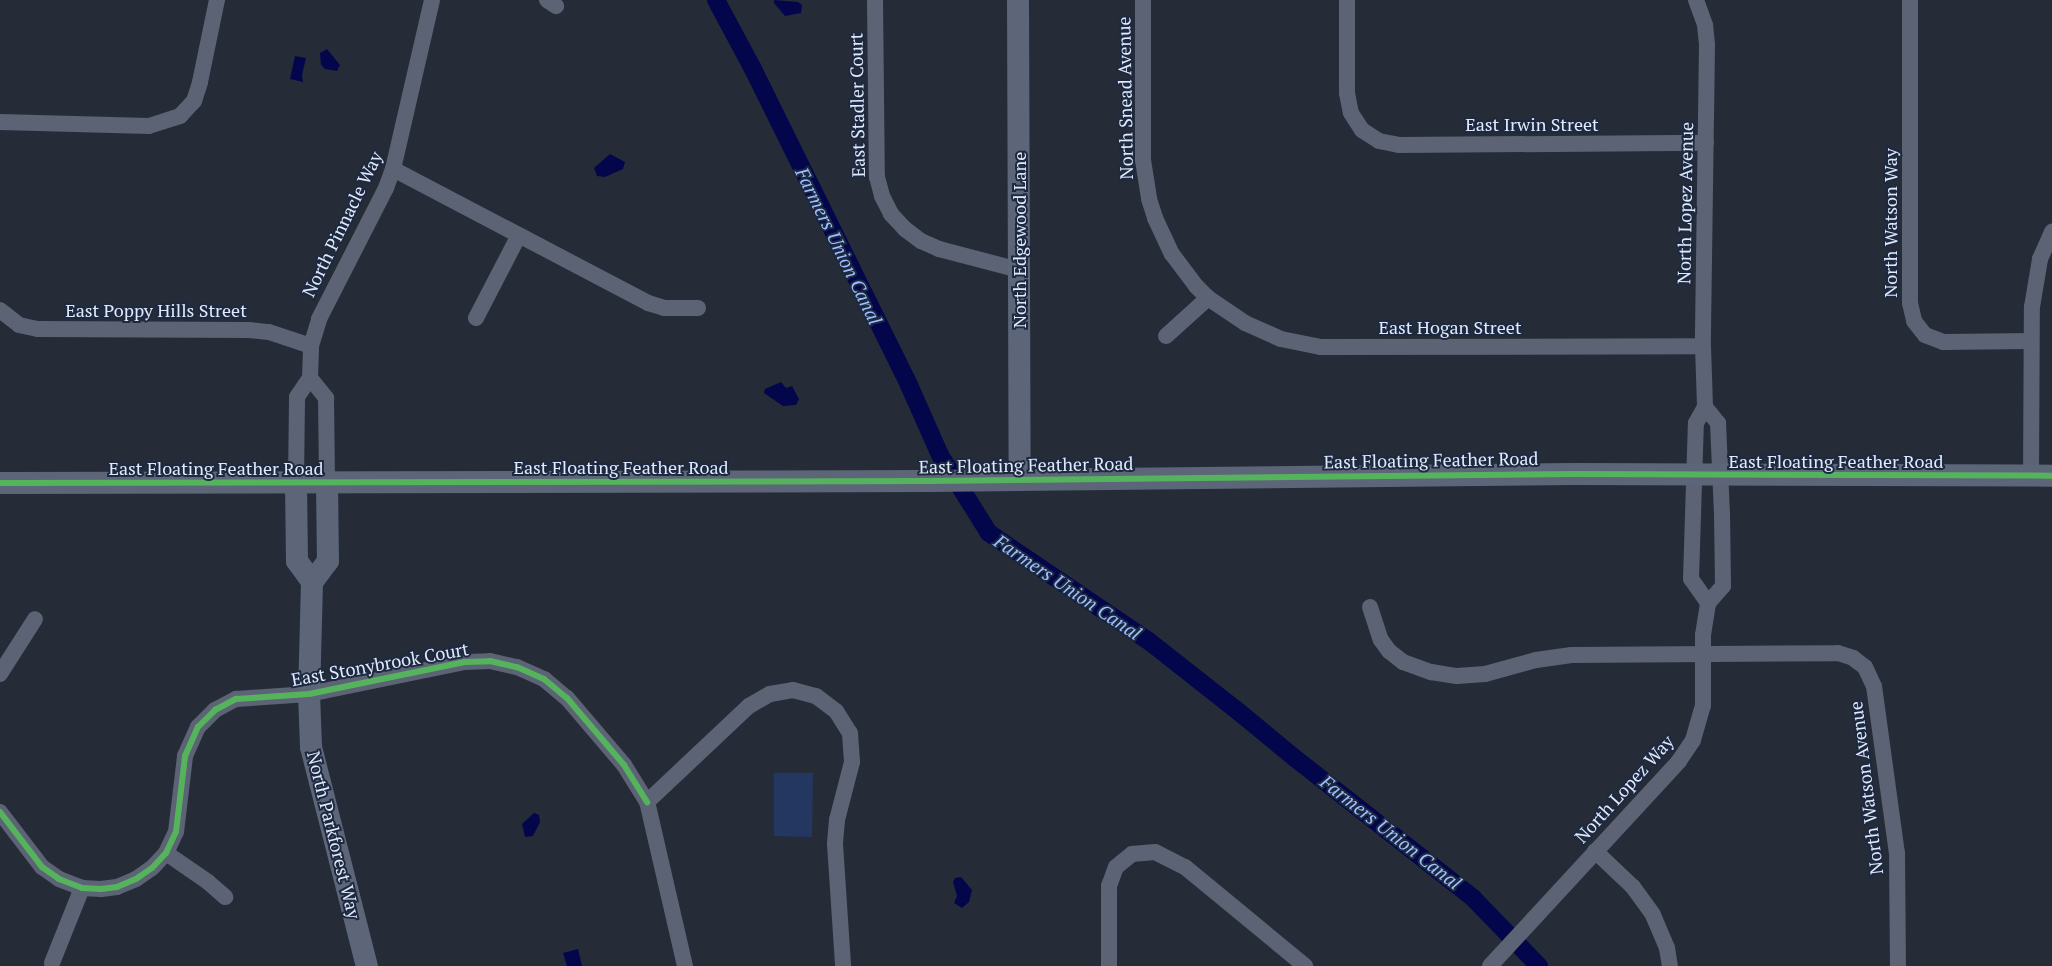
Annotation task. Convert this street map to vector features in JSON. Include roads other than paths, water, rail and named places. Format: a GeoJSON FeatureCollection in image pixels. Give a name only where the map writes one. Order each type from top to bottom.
{"type":"FeatureCollection","features":[{"type":"Feature","properties":{"kind":"main road","name":"North Edgewood Lane"},"geometry":{"type":"LineString","coordinates":[[1012,480],[1019,270],[1018,0]]}},
{"type":"Feature","properties":{"kind":"main road","name":"East Floating Feather Road"},"geometry":{"type":"LineString","coordinates":[[0,483],[930,481],[1576,474],[2041,476]]}},
{"type":"Feature","properties":{"kind":"main road"},"geometry":{"type":"LineString","coordinates":[[296,482],[297,562],[312,582],[328,562],[327,482]]}},
{"type":"Feature","properties":{"kind":"main road","name":"North Parkforest Way"},"geometry":{"type":"LineString","coordinates":[[312,582],[309,694],[310,746],[367,966]]}},
{"type":"Feature","properties":{"kind":"street"},"geometry":{"type":"LineString","coordinates":[[0,122],[149,126],[180,116],[194,101],[200,82],[217,0]]}},
{"type":"Feature","properties":{"kind":"street","name":"North Pinnacle Way"},"geometry":{"type":"LineString","coordinates":[[310,378],[311,346],[326,301],[386,188],[393,168],[432,0]]}},
{"type":"Feature","properties":{"kind":"street","name":"East Stadler Court"},"geometry":{"type":"LineString","coordinates":[[875,0],[877,177],[882,196],[892,214],[905,229],[921,241],[939,249],[1019,270]]}},
{"type":"Feature","properties":{"kind":"street","name":"North Snead Avenue"},"geometry":{"type":"LineString","coordinates":[[1143,0],[1143,160],[1149,200],[1162,236],[1172,254],[1183,270],[1208,298]]}},
{"type":"Feature","properties":{"kind":"street","name":"East Irwin Street"},"geometry":{"type":"LineString","coordinates":[[1347,0],[1347,94],[1351,113],[1362,130],[1379,141],[1399,145],[1706,143]]}},
{"type":"Feature","properties":{"kind":"street","name":"North Lopez Avenue"},"geometry":{"type":"LineString","coordinates":[[1695,475],[1696,424],[1705,407],[1703,346],[1707,45],[1705,25],[1696,0]]}},
{"type":"Feature","properties":{"kind":"street","name":"North Watson Way"},"geometry":{"type":"LineString","coordinates":[[1910,0],[1910,303],[1914,321],[1925,335],[1943,342],[2030,341]]}},
{"type":"Feature","properties":{"kind":"street"},"geometry":{"type":"LineString","coordinates":[[393,168],[648,303],[664,308],[698,308]]}},
{"type":"Feature","properties":{"kind":"street"},"geometry":{"type":"LineString","coordinates":[[2041,476],[2030,341],[2035,281],[2040,259],[2052,232]]}},
{"type":"Feature","properties":{"kind":"street"},"geometry":{"type":"LineString","coordinates":[[476,318],[519,235]]}},
{"type":"Feature","properties":{"kind":"street"},"geometry":{"type":"LineString","coordinates":[[1166,336],[1208,298]]}},
{"type":"Feature","properties":{"kind":"street","name":"East Hogan Street"},"geometry":{"type":"LineString","coordinates":[[1208,298],[1245,323],[1263,332],[1301,344],[1321,347],[1703,346]]}},
{"type":"Feature","properties":{"kind":"street","name":"East Poppy Hills Street"},"geometry":{"type":"LineString","coordinates":[[1,312],[19,325],[38,329],[250,330],[269,332],[311,346]]}},
{"type":"Feature","properties":{"kind":"street"},"geometry":{"type":"LineString","coordinates":[[296,482],[297,396],[310,378],[326,398],[327,482]]}},
{"type":"Feature","properties":{"kind":"street"},"geometry":{"type":"LineString","coordinates":[[1705,407],[1718,423],[1720,476]]}},
{"type":"Feature","properties":{"kind":"street"},"geometry":{"type":"LineString","coordinates":[[1695,475],[1691,579],[1708,603]]}},
{"type":"Feature","properties":{"kind":"street","name":"North Lopez Way"},"geometry":{"type":"LineString","coordinates":[[1490,966],[1679,761],[1693,740],[1703,706],[1703,635],[1708,603],[1723,586],[1720,476]]}},
{"type":"Feature","properties":{"kind":"street"},"geometry":{"type":"LineString","coordinates":[[1370,607],[1381,640],[1389,651],[1403,662],[1431,672],[1458,676],[1485,674],[1536,660],[1572,655],[1703,653]]}},
{"type":"Feature","properties":{"kind":"street"},"geometry":{"type":"LineString","coordinates":[[0,674],[35,619]]}},
{"type":"Feature","properties":{"kind":"street","name":"North Watson Avenue"},"geometry":{"type":"LineString","coordinates":[[1703,653],[1838,653],[1854,658],[1865,667],[1874,686],[1897,853],[1898,966]]}},
{"type":"Feature","properties":{"kind":"street","name":"East Stonybrook Court"},"geometry":{"type":"LineString","coordinates":[[0,812],[42,867],[58,879],[82,888],[109,888],[136,879],[152,868],[166,853],[176,832],[185,756],[198,727],[215,710],[236,699],[309,694],[464,662],[490,662],[518,667],[544,680],[566,698],[624,765],[647,802],[685,966]]}},
{"type":"Feature","properties":{"kind":"street"},"geometry":{"type":"LineString","coordinates":[[647,802],[749,706],[770,694],[793,690],[816,696],[836,711],[850,733],[852,762],[838,820],[835,844],[843,966]]}},
{"type":"Feature","properties":{"kind":"street"},"geometry":{"type":"LineString","coordinates":[[1595,851],[1633,887],[1653,915],[1667,948],[1670,966]]}},
{"type":"Feature","properties":{"kind":"street"},"geometry":{"type":"LineString","coordinates":[[1109,966],[1109,886],[1116,867],[1132,854],[1155,852],[1186,866],[1305,966]]}},
{"type":"Feature","properties":{"kind":"street"},"geometry":{"type":"LineString","coordinates":[[166,853],[208,882],[224,898]]}},
{"type":"Feature","properties":{"kind":"street"},"geometry":{"type":"LineString","coordinates":[[52,963],[82,888]]}},
{"type":"Feature","properties":{"kind":"waterway","name":"Farmers Union Canal"},"geometry":{"type":"LineString","coordinates":[[716,0],[752,67],[909,385],[940,455],[989,533],[1150,642],[1239,712],[1473,898],[1539,966]]}}]}
